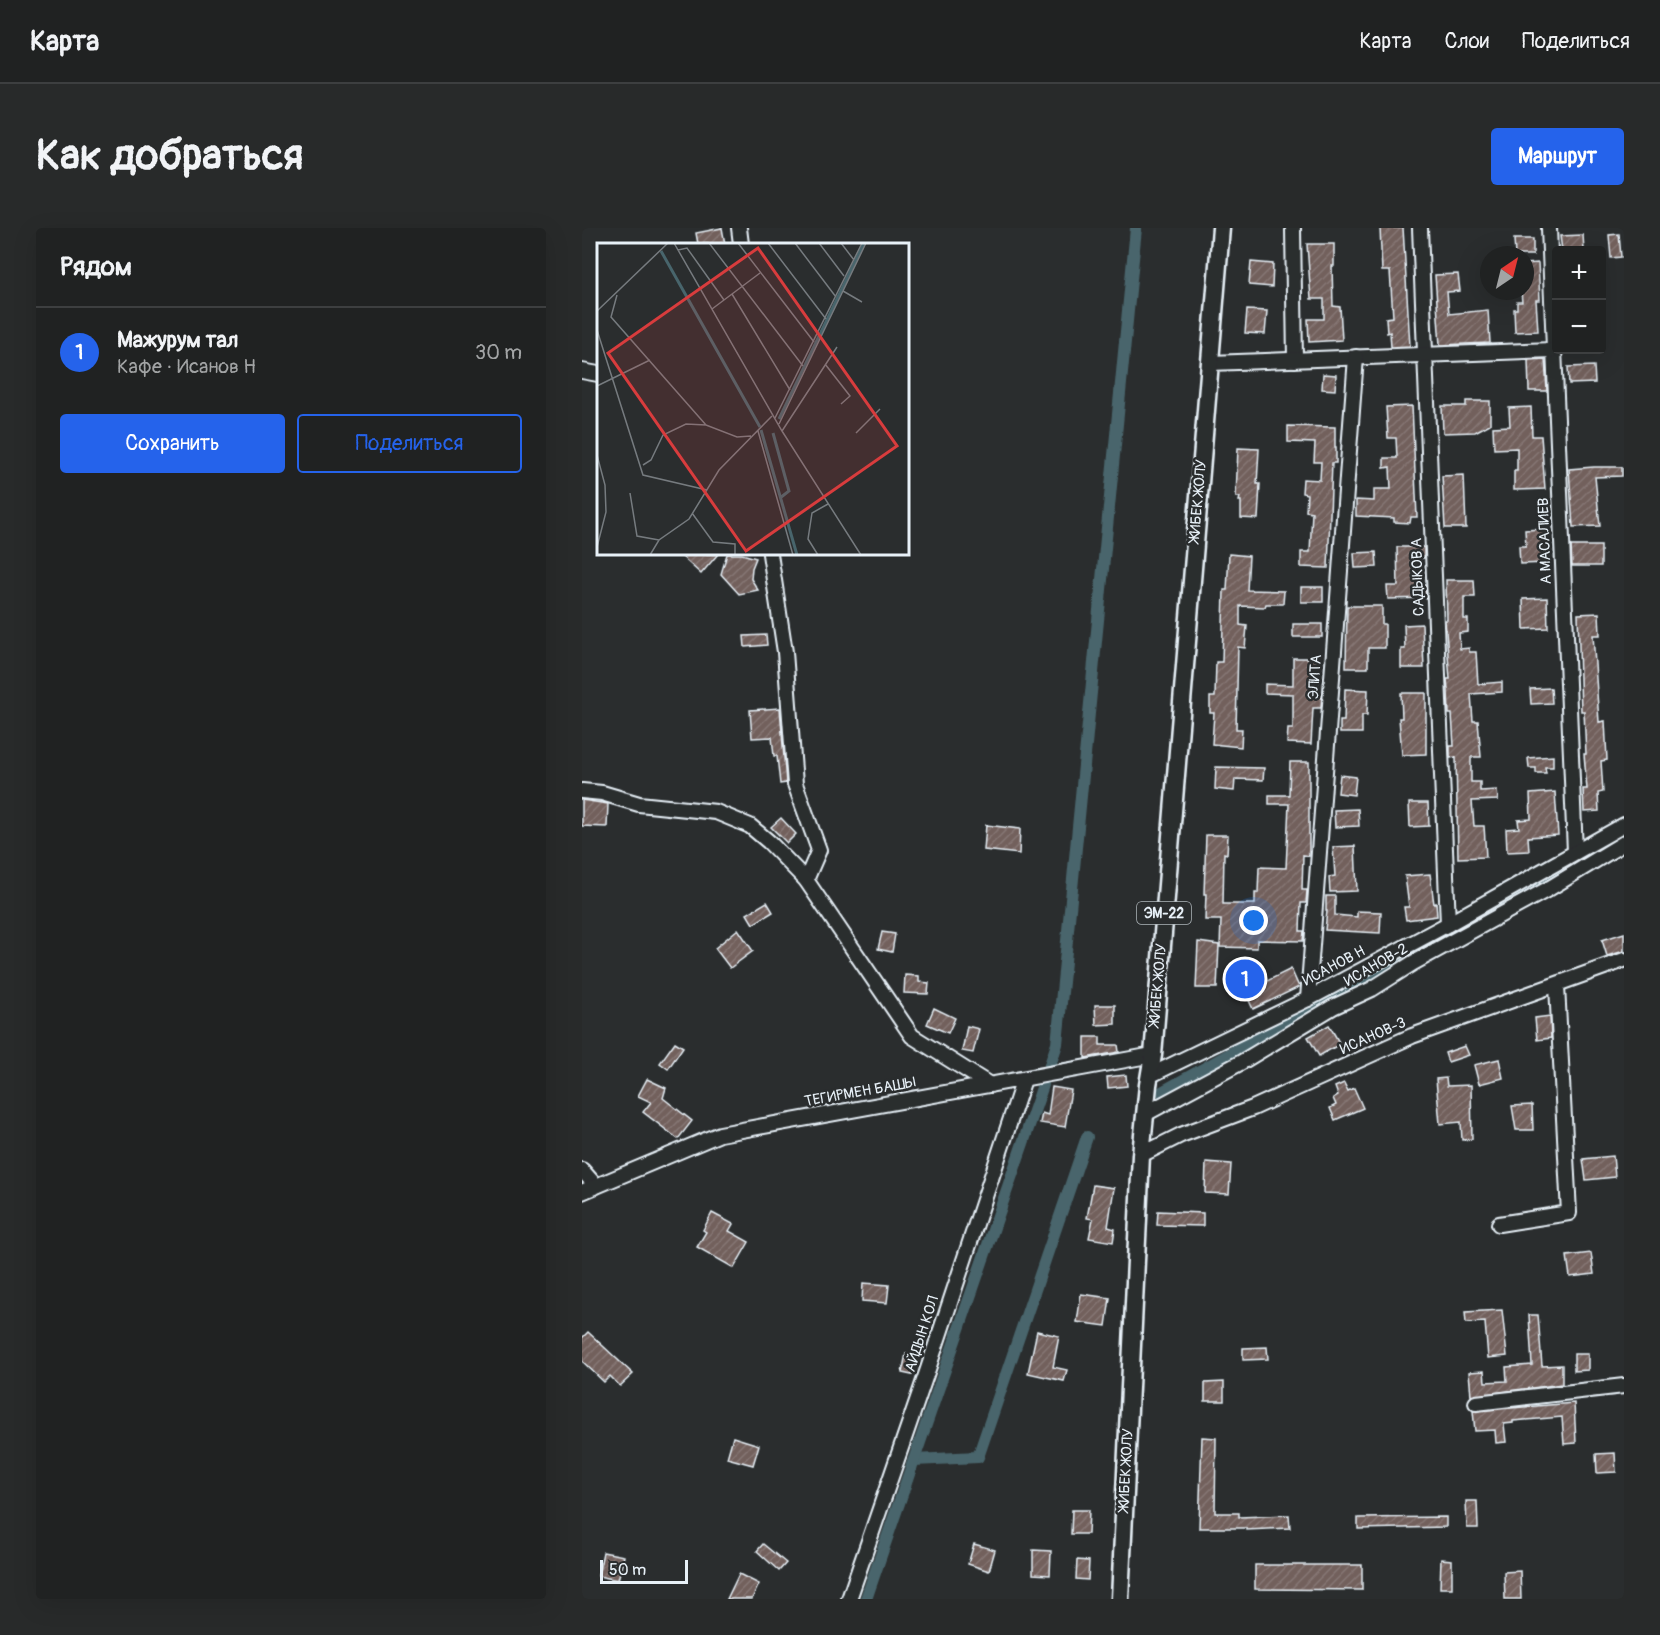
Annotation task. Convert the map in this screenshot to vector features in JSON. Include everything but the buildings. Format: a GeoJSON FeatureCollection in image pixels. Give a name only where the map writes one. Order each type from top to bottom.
{"type":"FeatureCollection","features":[{"type":"Feature","properties":{"kind":"main road","name":"ЖИБЕК ЖОЛУ"},"geometry":{"type":"LineString","coordinates":[[1120,1599],[1141,1155],[1153,1055],[1221,228]]}},
{"type":"Feature","properties":{"kind":"street"},"geometry":{"type":"LineString","coordinates":[[739,228],[741,243]]}},
{"type":"Feature","properties":{"kind":"street"},"geometry":{"type":"LineString","coordinates":[[1293,228],[1295,360]]}},
{"type":"Feature","properties":{"kind":"street","name":"САДЫКОВ А"},"geometry":{"type":"LineString","coordinates":[[1420,228],[1448,924]]}},
{"type":"Feature","properties":{"kind":"street","name":"А МАСАЛИЕВ"},"geometry":{"type":"LineString","coordinates":[[1549,228],[1552,320]]}},
{"type":"Feature","properties":{"kind":"street"},"geometry":{"type":"LineString","coordinates":[[1210,363],[1552,350]]}},
{"type":"Feature","properties":{"kind":"street","name":"А МАСАЛИЕВ"},"geometry":{"type":"LineString","coordinates":[[1553,354],[1575,852]]}},
{"type":"Feature","properties":{"kind":"street","name":"ЭЛИТА"},"geometry":{"type":"LineString","coordinates":[[1308,999],[1356,357]]}},
{"type":"Feature","properties":{"kind":"street"},"geometry":{"type":"LineString","coordinates":[[582,371],[597,374]]}},
{"type":"Feature","properties":{"kind":"street"},"geometry":{"type":"LineString","coordinates":[[770,555],[785,652],[795,784],[819,850],[806,880]]}},
{"type":"Feature","properties":{"kind":"street"},"geometry":{"type":"LineString","coordinates":[[582,791],[602,793],[639,804],[716,812],[750,826],[806,880],[912,1036],[990,1085]]}},
{"type":"Feature","properties":{"kind":"street","name":"ИСАНОВ Н"},"geometry":{"type":"LineString","coordinates":[[1149,1076],[1308,999],[1448,924],[1624,825]]}},
{"type":"Feature","properties":{"kind":"street","name":"ИСАНОВ-2"},"geometry":{"type":"LineString","coordinates":[[1145,1114],[1220,1075],[1334,1007],[1372,989],[1413,963],[1550,888],[1624,843]]}},
{"type":"Feature","properties":{"kind":"street","name":"ИСАНОВ-3"},"geometry":{"type":"LineString","coordinates":[[1141,1155],[1181,1135],[1252,1108],[1412,1036],[1557,986],[1624,960]]}},
{"type":"Feature","properties":{"kind":"street"},"geometry":{"type":"LineString","coordinates":[[1499,1224],[1569,1213],[1557,986]]}},
{"type":"Feature","properties":{"kind":"street","name":"ТЕГИРМЕН БАШЫ"},"geometry":{"type":"LineString","coordinates":[[582,1192],[720,1134],[1153,1055]]}},
{"type":"Feature","properties":{"kind":"street","name":"АЙДЫН КОЛ"},"geometry":{"type":"LineString","coordinates":[[849,1599],[1024,1079]]}},
{"type":"Feature","properties":{"kind":"street"},"geometry":{"type":"LineString","coordinates":[[582,1170],[596,1186]]}},
{"type":"Feature","properties":{"kind":"street"},"geometry":{"type":"LineString","coordinates":[[1476,1403],[1624,1386]]}},
{"type":"Feature","properties":{"kind":"waterway"},"geometry":{"type":"LineString","coordinates":[[1050,1065],[1057,1044],[1136,228]]}},
{"type":"Feature","properties":{"kind":"waterway"},"geometry":{"type":"LineString","coordinates":[[1162,1092],[1624,836]]}},
{"type":"Feature","properties":{"kind":"waterway"},"geometry":{"type":"LineString","coordinates":[[866,1599],[1043,1085]]}},
{"type":"Feature","properties":{"kind":"waterway"},"geometry":{"type":"LineString","coordinates":[[914,1460],[978,1457],[1087,1137]]}},
{"type":"Feature","properties":{"kind":"place","name":"Мажурум тал"},"geometry":{"type":"Point","coordinates":[1245,979]}}]}
